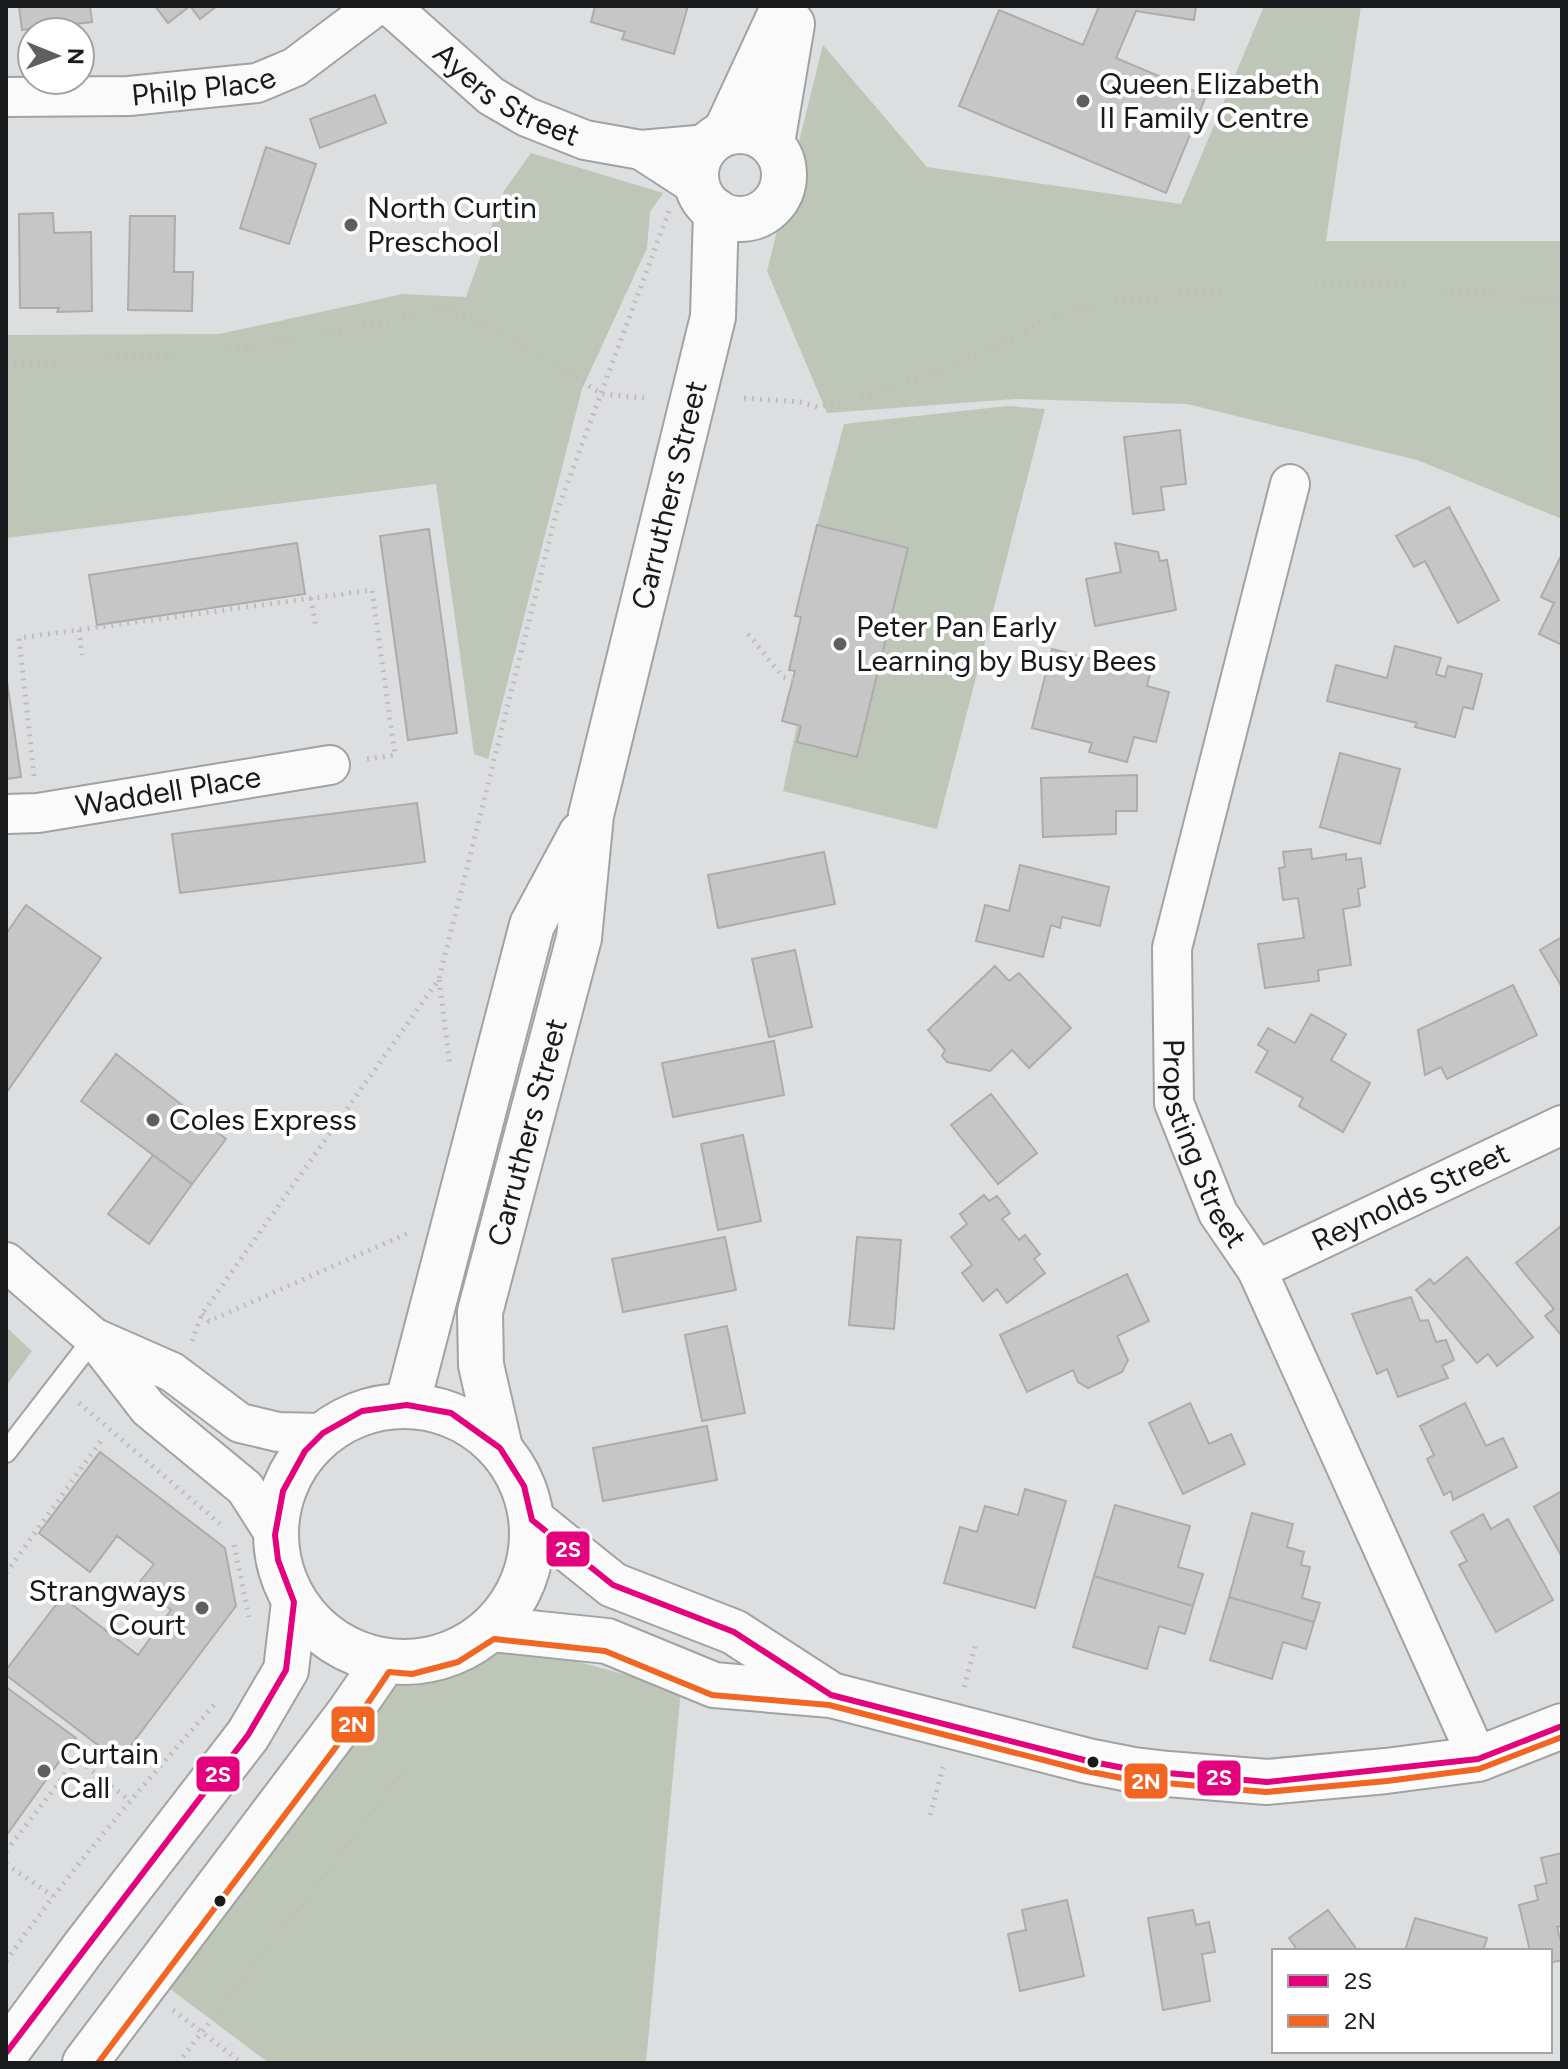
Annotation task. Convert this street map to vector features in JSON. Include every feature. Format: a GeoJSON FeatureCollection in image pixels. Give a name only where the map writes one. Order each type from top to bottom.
{"type":"FeatureCollection","features":[{"type":"Feature","properties":{"kind":"main road"},"geometry":{"type":"LineString","coordinates":[[717,139],[741,130],[753,132],[772,143],[784,170],[783,185],[778,198],[767,210],[744,219],[695,202],[696,172],[699,157],[717,139],[784,6]]}},
{"type":"Feature","properties":{"kind":"main road"},"geometry":{"type":"LineString","coordinates":[[772,143],[795,6]]}},
{"type":"Feature","properties":{"kind":"main road","name":"Carruthers Street"},"geometry":{"type":"LineString","coordinates":[[695,202],[713,317]]}},
{"type":"Feature","properties":{"kind":"main road","name":"Carruthers Street"},"geometry":{"type":"LineString","coordinates":[[500,1448],[481,1365],[480,1312],[579,938],[591,815],[713,317],[767,210]]}},
{"type":"Feature","properties":{"kind":"main road","name":"Carruthers Street"},"geometry":{"type":"LineString","coordinates":[[407,1405],[532,925],[591,815]]}},
{"type":"Feature","properties":{"kind":"main road"},"geometry":{"type":"LineString","coordinates":[[407,1405],[451,1413],[500,1448],[524,1486],[532,1520],[529,1565],[511,1607],[492,1629],[455,1653],[411,1664],[384,1662],[341,1647],[294,1602],[278,1560],[275,1535],[283,1491],[305,1451],[323,1433],[362,1411],[407,1405]]}},
{"type":"Feature","properties":{"kind":"main road"},"geometry":{"type":"LineString","coordinates":[[532,1520],[613,1585],[734,1632],[831,1695]]}},
{"type":"Feature","properties":{"kind":"main road"},"geometry":{"type":"LineString","coordinates":[[6,2053],[248,1735],[286,1670],[294,1602]]}},
{"type":"Feature","properties":{"kind":"main road"},"geometry":{"type":"LineString","coordinates":[[492,1629],[607,1641],[714,1685],[831,1695],[1088,1761],[1145,1772],[1267,1782],[1386,1771],[1478,1759],[1562,1726]]}},
{"type":"Feature","properties":{"kind":"main road"},"geometry":{"type":"LineString","coordinates":[[85,2063],[349,1713],[384,1662]]}},
{"type":"Feature","properties":{"kind":"street","name":"Philp Place"},"geometry":{"type":"LineString","coordinates":[[6,97],[129,96],[257,83],[295,67],[376,6]]}},
{"type":"Feature","properties":{"kind":"street","name":"Ayers Street"},"geometry":{"type":"LineString","coordinates":[[390,6],[491,96],[527,117],[585,140],[641,150],[717,139]]}},
{"type":"Feature","properties":{"kind":"street","name":"Ayers Street"},"geometry":{"type":"LineString","coordinates":[[641,150],[695,202]]}},
{"type":"Feature","properties":{"kind":"street","name":"Propsting Street"},"geometry":{"type":"LineString","coordinates":[[1290,484],[1172,948],[1174,1103],[1218,1213],[1257,1270],[1478,1759]]}},
{"type":"Feature","properties":{"kind":"street","name":"Waddell Place"},"geometry":{"type":"LineString","coordinates":[[22,813],[330,765]]}},
{"type":"Feature","properties":{"kind":"street","name":"Reynolds Street"},"geometry":{"type":"LineString","coordinates":[[1257,1270],[1562,1125]]}},
{"type":"Feature","properties":{"kind":"street"},"geometry":{"type":"LineString","coordinates":[[6,1262],[94,1338],[148,1408],[245,1488],[275,1535]]}},
{"type":"Feature","properties":{"kind":"street"},"geometry":{"type":"LineString","coordinates":[[94,1338],[172,1372],[240,1423],[278,1432],[323,1433]]}},
{"type":"Feature","properties":{"kind":"lane"},"geometry":{"type":"LineString","coordinates":[[6,1452],[94,1338]]}},
{"type":"Feature","properties":{"kind":"path"},"geometry":{"type":"LineString","coordinates":[[411,1231],[209,1321],[202,1314],[439,979],[556,514],[665,218],[695,202]]}},
{"type":"Feature","properties":{"kind":"path"},"geometry":{"type":"LineString","coordinates":[[744,398],[800,402],[818,407],[875,394],[953,365],[1006,342],[1043,321],[1088,306],[1225,289],[1391,285],[1562,301]]}},
{"type":"Feature","properties":{"kind":"path"},"geometry":{"type":"LineString","coordinates":[[6,363],[233,350],[381,323],[441,307],[498,330],[602,394],[644,398]]}},
{"type":"Feature","properties":{"kind":"path"},"geometry":{"type":"LineString","coordinates":[[22,813],[19,638],[372,590],[395,755],[330,765]]}},
{"type":"Feature","properties":{"kind":"path"},"geometry":{"type":"LineString","coordinates":[[311,598],[316,627]]}},
{"type":"Feature","properties":{"kind":"path"},"geometry":{"type":"LineString","coordinates":[[79,630],[82,655]]}},
{"type":"Feature","properties":{"kind":"path"},"geometry":{"type":"LineString","coordinates":[[748,634],[783,677],[793,680]]}},
{"type":"Feature","properties":{"kind":"path"},"geometry":{"type":"LineString","coordinates":[[439,979],[451,1067]]}},
{"type":"Feature","properties":{"kind":"path"},"geometry":{"type":"LineString","coordinates":[[58,1385],[231,1534],[251,1626]]}},
{"type":"Feature","properties":{"kind":"path"},"geometry":{"type":"LineString","coordinates":[[6,1573],[103,1438]]}},
{"type":"Feature","properties":{"kind":"path"},"geometry":{"type":"LineString","coordinates":[[6,1851],[77,1759],[129,1800]]}},
{"type":"Feature","properties":{"kind":"path"},"geometry":{"type":"LineString","coordinates":[[178,2063],[410,1764]]}},
{"type":"Feature","properties":{"kind":"path"},"geometry":{"type":"LineString","coordinates":[[6,1864],[53,1896]]}},
{"type":"Feature","properties":{"kind":"path"},"geometry":{"type":"LineString","coordinates":[[38,1915],[47,1921]]}},
{"type":"Feature","properties":{"kind":"path"},"geometry":{"type":"LineString","coordinates":[[171,2009],[242,2063]]}},
{"type":"Feature","properties":{"kind":"green space"},"geometry":{"type":"Polygon","coordinates":[[[1264,6],[1361,6],[1326,241],[1562,241],[1562,519],[1417,460],[1187,404],[1015,399],[827,413],[767,271],[823,45],[927,167],[1181,204],[1264,6]]]}},
{"type":"Feature","properties":{"kind":"green space"},"geometry":{"type":"Polygon","coordinates":[[[531,153],[663,193],[650,212],[647,248],[582,389],[488,759],[474,754],[436,484],[6,538],[6,335],[219,334],[403,294],[466,297],[504,191],[531,153]]]}},
{"type":"Feature","properties":{"kind":"green space"},"geometry":{"type":"Polygon","coordinates":[[[1007,406],[1045,409],[937,829],[783,791],[797,725],[801,726],[797,742],[857,756],[908,548],[817,525],[844,424],[1007,406]]]}},
{"type":"Feature","properties":{"kind":"green space"},"geometry":{"type":"Polygon","coordinates":[[[6,1327],[32,1351],[6,1386],[6,1327]]]}},
{"type":"Feature","properties":{"kind":"green space"},"geometry":{"type":"Polygon","coordinates":[[[506,1642],[681,1690],[646,2063],[269,2063],[169,1988],[396,1686],[506,1642]]]}},
{"type":"Feature","properties":{"kind":"building"},"geometry":{"type":"Polygon","coordinates":[[[19,6],[90,6],[91,16],[20,16],[19,6]]]}},
{"type":"Feature","properties":{"kind":"building"},"geometry":{"type":"Polygon","coordinates":[[[155,6],[190,6],[168,23],[155,6]]]}},
{"type":"Feature","properties":{"kind":"building"},"geometry":{"type":"Polygon","coordinates":[[[190,6],[217,6],[200,19],[190,6]]]}},
{"type":"Feature","properties":{"kind":"building"},"geometry":{"type":"Polygon","coordinates":[[[595,6],[688,6],[674,54],[622,39],[625,32],[591,22],[595,6]]]}},
{"type":"Feature","properties":{"kind":"building","name":"Queen Elizabeth II Family Centre"},"geometry":{"type":"Polygon","coordinates":[[[1099,6],[1196,6],[1194,20],[1136,11],[1116,58],[1206,96],[1166,193],[959,106],[999,10],[1083,45],[1099,6]]]}},
{"type":"Feature","properties":{"kind":"building"},"geometry":{"type":"Polygon","coordinates":[[[375,95],[386,123],[320,148],[310,119],[375,95]]]}},
{"type":"Feature","properties":{"kind":"building"},"geometry":{"type":"Polygon","coordinates":[[[266,147],[316,164],[289,244],[240,228],[266,147]]]}},
{"type":"Feature","properties":{"kind":"building"},"geometry":{"type":"Polygon","coordinates":[[[53,213],[54,233],[91,232],[92,311],[57,312],[59,308],[20,308],[19,214],[53,213]]]}},
{"type":"Feature","properties":{"kind":"building"},"geometry":{"type":"Polygon","coordinates":[[[130,216],[175,216],[174,272],[193,272],[192,311],[128,310],[130,216]]]}},
{"type":"Feature","properties":{"kind":"building"},"geometry":{"type":"Polygon","coordinates":[[[1180,430],[1186,484],[1161,487],[1164,510],[1133,514],[1124,437],[1180,430]]]}},
{"type":"Feature","properties":{"kind":"building"},"geometry":{"type":"Polygon","coordinates":[[[1449,507],[1499,600],[1458,623],[1425,561],[1414,567],[1396,536],[1449,507]]]}},
{"type":"Feature","properties":{"kind":"building","name":"Peter Pan Early Learning by Busy Bees"},"geometry":{"type":"Polygon","coordinates":[[[817,525],[908,548],[857,757],[797,742],[801,726],[782,721],[795,671],[789,670],[801,617],[795,616],[817,525]]]}},
{"type":"Feature","properties":{"kind":"building"},"geometry":{"type":"Polygon","coordinates":[[[429,529],[457,733],[408,740],[380,536],[429,529]]]}},
{"type":"Feature","properties":{"kind":"building"},"geometry":{"type":"Polygon","coordinates":[[[297,543],[305,594],[97,625],[89,575],[297,543]]]}},
{"type":"Feature","properties":{"kind":"building"},"geometry":{"type":"Polygon","coordinates":[[[1115,543],[1158,552],[1160,561],[1167,560],[1176,610],[1095,626],[1086,579],[1121,572],[1115,543]]]}},
{"type":"Feature","properties":{"kind":"building"},"geometry":{"type":"Polygon","coordinates":[[[1562,554],[1562,645],[1539,634],[1554,603],[1541,597],[1562,554]]]}},
{"type":"Feature","properties":{"kind":"building"},"geometry":{"type":"Polygon","coordinates":[[[1395,646],[1441,658],[1436,674],[1445,677],[1448,666],[1482,674],[1473,709],[1463,707],[1455,737],[1415,727],[1417,723],[1327,701],[1336,665],[1387,678],[1395,646]]]}},
{"type":"Feature","properties":{"kind":"building"},"geometry":{"type":"Polygon","coordinates":[[[1052,649],[1150,674],[1147,686],[1169,692],[1156,742],[1134,737],[1127,762],[1089,752],[1092,743],[1032,728],[1052,649]]]}},
{"type":"Feature","properties":{"kind":"building"},"geometry":{"type":"Polygon","coordinates":[[[6,675],[21,777],[6,779],[6,675]]]}},
{"type":"Feature","properties":{"kind":"building"},"geometry":{"type":"Polygon","coordinates":[[[1340,753],[1400,769],[1380,844],[1320,827],[1340,753]]]}},
{"type":"Feature","properties":{"kind":"building"},"geometry":{"type":"Polygon","coordinates":[[[1137,775],[1137,811],[1116,811],[1116,834],[1043,837],[1041,778],[1137,775]]]}},
{"type":"Feature","properties":{"kind":"building"},"geometry":{"type":"Polygon","coordinates":[[[417,803],[425,862],[180,893],[172,834],[417,803]]]}},
{"type":"Feature","properties":{"kind":"building"},"geometry":{"type":"Polygon","coordinates":[[[1311,849],[1312,859],[1346,854],[1346,860],[1361,858],[1365,887],[1358,889],[1360,906],[1343,909],[1351,965],[1318,970],[1319,981],[1265,988],[1258,944],[1304,938],[1298,898],[1283,900],[1279,868],[1285,867],[1283,852],[1311,849]]]}},
{"type":"Feature","properties":{"kind":"building"},"geometry":{"type":"Polygon","coordinates":[[[824,852],[835,904],[718,928],[708,875],[824,852]]]}},
{"type":"Feature","properties":{"kind":"building"},"geometry":{"type":"Polygon","coordinates":[[[1020,865],[1109,887],[1100,926],[1062,917],[1060,928],[1051,925],[1043,957],[976,941],[985,905],[1009,911],[1020,865]]]}},
{"type":"Feature","properties":{"kind":"building"},"geometry":{"type":"Polygon","coordinates":[[[26,905],[101,958],[6,1093],[6,934],[26,905]]]}},
{"type":"Feature","properties":{"kind":"building"},"geometry":{"type":"Polygon","coordinates":[[[1562,937],[1562,987],[1540,950],[1562,937]]]}},
{"type":"Feature","properties":{"kind":"building"},"geometry":{"type":"Polygon","coordinates":[[[795,950],[812,1027],[769,1037],[752,959],[795,950]]]}},
{"type":"Feature","properties":{"kind":"building"},"geometry":{"type":"Polygon","coordinates":[[[995,966],[1009,981],[1019,973],[1071,1028],[1029,1068],[1012,1050],[990,1071],[947,1062],[942,1056],[945,1050],[928,1030],[995,966]]]}},
{"type":"Feature","properties":{"kind":"building"},"geometry":{"type":"Polygon","coordinates":[[[1513,985],[1537,1035],[1447,1079],[1441,1067],[1425,1075],[1418,1030],[1513,985]]]}},
{"type":"Feature","properties":{"kind":"building"},"geometry":{"type":"Polygon","coordinates":[[[1311,1014],[1346,1034],[1331,1060],[1370,1083],[1343,1132],[1299,1106],[1303,1098],[1256,1072],[1268,1051],[1258,1045],[1268,1028],[1295,1043],[1311,1014]]]}},
{"type":"Feature","properties":{"kind":"building"},"geometry":{"type":"Polygon","coordinates":[[[774,1041],[784,1095],[673,1117],[662,1063],[774,1041]]]}},
{"type":"Feature","properties":{"kind":"building","name":"Coles Express"},"geometry":{"type":"Polygon","coordinates":[[[116,1054],[226,1139],[192,1184],[81,1101],[116,1054]]]}},
{"type":"Feature","properties":{"kind":"building"},"geometry":{"type":"Polygon","coordinates":[[[991,1094],[1037,1153],[998,1184],[951,1125],[991,1094]]]}},
{"type":"Feature","properties":{"kind":"building"},"geometry":{"type":"Polygon","coordinates":[[[743,1135],[761,1221],[718,1230],[701,1144],[743,1135]]]}},
{"type":"Feature","properties":{"kind":"building"},"geometry":{"type":"Polygon","coordinates":[[[153,1155],[192,1184],[149,1244],[108,1214],[153,1155]]]}},
{"type":"Feature","properties":{"kind":"building"},"geometry":{"type":"Polygon","coordinates":[[[984,1195],[989,1201],[997,1196],[1010,1213],[1002,1219],[1019,1240],[1025,1235],[1040,1254],[1034,1259],[1045,1273],[1007,1303],[997,1289],[983,1301],[962,1273],[972,1265],[951,1237],[967,1224],[960,1214],[984,1195]]]}},
{"type":"Feature","properties":{"kind":"building"},"geometry":{"type":"Polygon","coordinates":[[[1562,1225],[1562,1336],[1545,1316],[1554,1309],[1516,1263],[1562,1225]]]}},
{"type":"Feature","properties":{"kind":"building"},"geometry":{"type":"Polygon","coordinates":[[[725,1237],[736,1290],[623,1312],[612,1259],[725,1237]]]}},
{"type":"Feature","properties":{"kind":"building"},"geometry":{"type":"Polygon","coordinates":[[[857,1237],[901,1240],[894,1329],[849,1325],[857,1237]]]}},
{"type":"Feature","properties":{"kind":"building"},"geometry":{"type":"Polygon","coordinates":[[[1467,1257],[1533,1337],[1497,1366],[1488,1354],[1477,1363],[1416,1290],[1430,1279],[1434,1284],[1467,1257]]]}},
{"type":"Feature","properties":{"kind":"building"},"geometry":{"type":"Polygon","coordinates":[[[1127,1274],[1149,1321],[1117,1336],[1128,1360],[1122,1372],[1088,1388],[1078,1382],[1073,1370],[1027,1392],[1000,1335],[1127,1274]]]}},
{"type":"Feature","properties":{"kind":"building"},"geometry":{"type":"Polygon","coordinates":[[[1411,1297],[1420,1321],[1428,1320],[1436,1342],[1446,1340],[1454,1360],[1442,1366],[1448,1378],[1398,1397],[1387,1369],[1377,1374],[1352,1314],[1411,1297]]]}},
{"type":"Feature","properties":{"kind":"building"},"geometry":{"type":"Polygon","coordinates":[[[727,1326],[745,1413],[702,1421],[685,1335],[727,1326]]]}},
{"type":"Feature","properties":{"kind":"building"},"geometry":{"type":"Polygon","coordinates":[[[1190,1403],[1209,1444],[1231,1434],[1245,1464],[1183,1494],[1149,1423],[1190,1403]]]}},
{"type":"Feature","properties":{"kind":"building"},"geometry":{"type":"Polygon","coordinates":[[[1465,1403],[1486,1446],[1503,1438],[1517,1467],[1453,1500],[1451,1491],[1444,1495],[1427,1459],[1434,1455],[1420,1426],[1465,1403]]]}},
{"type":"Feature","properties":{"kind":"building"},"geometry":{"type":"Polygon","coordinates":[[[707,1426],[717,1480],[603,1501],[593,1448],[707,1426]]]}},
{"type":"Feature","properties":{"kind":"building","name":"Strangways Court"},"geometry":{"type":"Polygon","coordinates":[[[100,1452],[225,1548],[236,1606],[119,1761],[6,1675],[6,1670],[62,1597],[138,1655],[171,1610],[138,1584],[154,1564],[117,1536],[90,1572],[39,1533],[100,1452]]]}},
{"type":"Feature","properties":{"kind":"building"},"geometry":{"type":"Polygon","coordinates":[[[1025,1489],[1066,1501],[1035,1608],[944,1583],[960,1527],[977,1532],[985,1506],[1018,1515],[1025,1489]]]}},
{"type":"Feature","properties":{"kind":"building"},"geometry":{"type":"Polygon","coordinates":[[[1562,1491],[1562,1557],[1534,1507],[1562,1491]]]}},
{"type":"Feature","properties":{"kind":"building"},"geometry":{"type":"Polygon","coordinates":[[[1115,1505],[1190,1526],[1178,1567],[1203,1574],[1193,1606],[1094,1576],[1115,1505]]]}},
{"type":"Feature","properties":{"kind":"building"},"geometry":{"type":"Polygon","coordinates":[[[1252,1513],[1293,1524],[1287,1547],[1304,1552],[1301,1565],[1310,1567],[1302,1598],[1320,1603],[1314,1622],[1229,1597],[1252,1513]]]}},
{"type":"Feature","properties":{"kind":"building"},"geometry":{"type":"Polygon","coordinates":[[[1483,1514],[1491,1529],[1508,1519],[1553,1600],[1496,1632],[1459,1565],[1467,1561],[1451,1532],[1483,1514]]]}},
{"type":"Feature","properties":{"kind":"building"},"geometry":{"type":"Polygon","coordinates":[[[1094,1576],[1193,1606],[1185,1634],[1159,1626],[1147,1669],[1073,1647],[1094,1576]]]}},
{"type":"Feature","properties":{"kind":"building"},"geometry":{"type":"Polygon","coordinates":[[[1229,1597],[1314,1622],[1306,1649],[1283,1642],[1272,1679],[1210,1660],[1229,1597]]]}},
{"type":"Feature","properties":{"kind":"building"},"geometry":{"type":"Polygon","coordinates":[[[6,1687],[76,1738],[6,1836],[6,1687]]]}},
{"type":"Feature","properties":{"kind":"building"},"geometry":{"type":"Polygon","coordinates":[[[1562,1853],[1562,1926],[1557,1927],[1562,1960],[1552,1962],[1552,1949],[1530,1949],[1519,1905],[1538,1900],[1535,1886],[1547,1883],[1541,1858],[1562,1853]]]}},
{"type":"Feature","properties":{"kind":"building"},"geometry":{"type":"Polygon","coordinates":[[[1067,1900],[1084,1976],[1020,1991],[1008,1934],[1026,1930],[1022,1910],[1067,1900]]]}},
{"type":"Feature","properties":{"kind":"building"},"geometry":{"type":"Polygon","coordinates":[[[1193,1910],[1196,1925],[1209,1922],[1215,1952],[1202,1954],[1210,2001],[1163,2010],[1148,1918],[1193,1910]]]}},
{"type":"Feature","properties":{"kind":"building"},"geometry":{"type":"Polygon","coordinates":[[[1328,1910],[1357,1949],[1297,1949],[1289,1938],[1328,1910]]]}},
{"type":"Feature","properties":{"kind":"building"},"geometry":{"type":"Polygon","coordinates":[[[1415,1918],[1487,1938],[1484,1949],[1406,1949],[1415,1918]]]}},
{"type":"Feature","properties":{"kind":"transit line","name":"2S"},"geometry":{"type":"LineString","coordinates":[[6,2053],[248,1735],[286,1670],[294,1602],[278,1560],[275,1535],[283,1491],[305,1451],[323,1433],[362,1411],[407,1405],[451,1413],[500,1448],[524,1486],[532,1520],[613,1585],[734,1632],[831,1695],[1088,1761],[1134,1770],[1267,1782],[1478,1759],[1562,1726]]}},
{"type":"Feature","properties":{"kind":"transit line","name":"2N"},"geometry":{"type":"LineString","coordinates":[[98,2063],[389,1672],[412,1674],[458,1662],[494,1639],[605,1651],[712,1695],[829,1705],[1132,1780],[1266,1792],[1387,1781],[1479,1769],[1562,1737]]}},
{"type":"Feature","properties":{"kind":"place","name":"Queen Elizabeth II Family Centre"},"geometry":{"type":"Point","coordinates":[1083,101]}},
{"type":"Feature","properties":{"kind":"place","name":"North Curtin Preschool"},"geometry":{"type":"Point","coordinates":[351,225]}},
{"type":"Feature","properties":{"kind":"place","name":"Peter Pan Early Learning by Busy Bees"},"geometry":{"type":"Point","coordinates":[840,644]}},
{"type":"Feature","properties":{"kind":"place","name":"Coles Express"},"geometry":{"type":"Point","coordinates":[153,1120]}},
{"type":"Feature","properties":{"kind":"place","name":"Strangways Court"},"geometry":{"type":"Point","coordinates":[202,1608]}},
{"type":"Feature","properties":{"kind":"place","name":"Curtain Call"},"geometry":{"type":"Point","coordinates":[44,1771]}}]}
